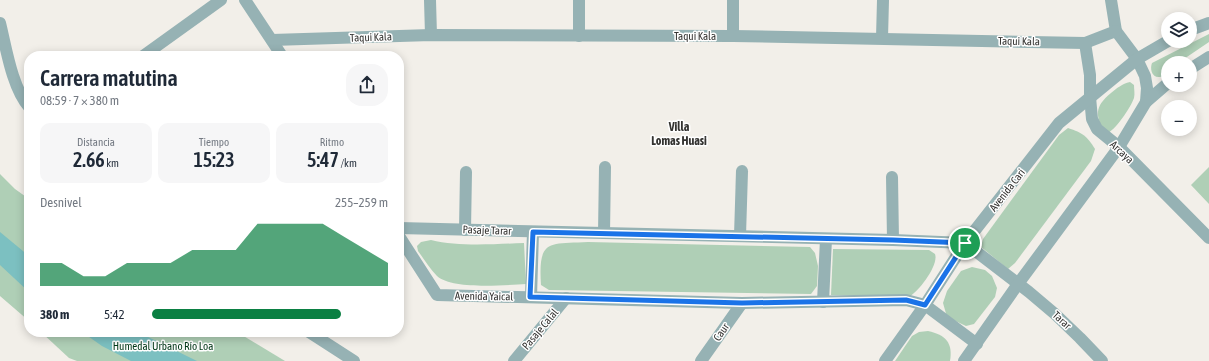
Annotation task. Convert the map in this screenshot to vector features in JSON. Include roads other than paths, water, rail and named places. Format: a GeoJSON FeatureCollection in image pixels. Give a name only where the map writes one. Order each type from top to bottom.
{"type":"FeatureCollection","features":[{"type":"Feature","properties":{"kind":"street"},"geometry":{"type":"LineString","coordinates":[[150,51],[221,0]]}},
{"type":"Feature","properties":{"kind":"street"},"geometry":{"type":"LineString","coordinates":[[245,0],[279,51]]}},
{"type":"Feature","properties":{"kind":"street"},"geometry":{"type":"LineString","coordinates":[[430,0],[431,35]]}},
{"type":"Feature","properties":{"kind":"street"},"geometry":{"type":"LineString","coordinates":[[579,0],[579,36]]}},
{"type":"Feature","properties":{"kind":"street"},"geometry":{"type":"LineString","coordinates":[[733,0],[733,36]]}},
{"type":"Feature","properties":{"kind":"street"},"geometry":{"type":"LineString","coordinates":[[882,38],[883,0]]}},
{"type":"Feature","properties":{"kind":"street"},"geometry":{"type":"LineString","coordinates":[[1111,0],[1116,31],[1137,59],[1145,76],[1147,88],[1146,102]]}},
{"type":"Feature","properties":{"kind":"street"},"geometry":{"type":"LineString","coordinates":[[0,22],[12,74],[24,100]]}},
{"type":"Feature","properties":{"kind":"street"},"geometry":{"type":"LineString","coordinates":[[1197,27],[1209,23]]}},
{"type":"Feature","properties":{"kind":"street","name":"Taqui Kala"},"geometry":{"type":"LineString","coordinates":[[272,40],[431,35],[733,36],[1085,43],[1116,31]]}},
{"type":"Feature","properties":{"kind":"street","name":"Arcaya"},"geometry":{"type":"LineString","coordinates":[[1085,43],[1090,75],[1092,119],[1097,130],[1119,147],[1209,238]]}},
{"type":"Feature","properties":{"kind":"street","name":"Avenida Cari"},"geometry":{"type":"LineString","coordinates":[[885,361],[925,305],[965,243],[1059,123],[1137,59],[1161,45]]}},
{"type":"Feature","properties":{"kind":"street"},"geometry":{"type":"LineString","coordinates":[[1197,65],[1209,57]]}},
{"type":"Feature","properties":{"kind":"street"},"geometry":{"type":"LineString","coordinates":[[964,361],[1018,284],[1119,147],[1146,102],[1161,89]]}},
{"type":"Feature","properties":{"kind":"street"},"geometry":{"type":"LineString","coordinates":[[604,233],[605,167]]}},
{"type":"Feature","properties":{"kind":"street"},"geometry":{"type":"LineString","coordinates":[[740,236],[742,171]]}},
{"type":"Feature","properties":{"kind":"street"},"geometry":{"type":"LineString","coordinates":[[465,230],[466,172]]}},
{"type":"Feature","properties":{"kind":"street"},"geometry":{"type":"LineString","coordinates":[[892,176],[893,240]]}},
{"type":"Feature","properties":{"kind":"street","name":"Pasaje Tarar"},"geometry":{"type":"LineString","coordinates":[[404,228],[826,238],[965,243]]}},
{"type":"Feature","properties":{"kind":"street"},"geometry":{"type":"LineString","coordinates":[[530,297],[533,232]]}},
{"type":"Feature","properties":{"kind":"street"},"geometry":{"type":"LineString","coordinates":[[823,302],[826,238]]}},
{"type":"Feature","properties":{"kind":"street"},"geometry":{"type":"LineString","coordinates":[[965,243],[1018,284]]}},
{"type":"Feature","properties":{"kind":"street","name":"Avenida Yaical"},"geometry":{"type":"LineString","coordinates":[[404,244],[437,295],[742,303],[906,300],[925,305],[977,344]]}},
{"type":"Feature","properties":{"kind":"street","name":"Tarar"},"geometry":{"type":"LineString","coordinates":[[1018,284],[1055,314],[1102,361]]}},
{"type":"Feature","properties":{"kind":"street","name":"Pasaje Calal"},"geometry":{"type":"LineString","coordinates":[[514,361],[566,298]]}},
{"type":"Feature","properties":{"kind":"street","name":"Caur"},"geometry":{"type":"LineString","coordinates":[[701,361],[742,303]]}},
{"type":"Feature","properties":{"kind":"street"},"geometry":{"type":"LineString","coordinates":[[317,337],[354,361]]}},
{"type":"Feature","properties":{"kind":"water"},"geometry":{"type":"Polygon","coordinates":[[[0,232],[24,252],[24,287],[0,265],[0,232]]]}},
{"type":"Feature","properties":{"kind":"water"},"geometry":{"type":"Polygon","coordinates":[[[89,337],[148,337],[197,361],[131,361],[102,346],[89,337]]]}},
{"type":"Feature","properties":{"kind":"district","name":"Villa Lomas Huasi"},"geometry":{"type":"Point","coordinates":[679,134]}},
{"type":"Feature","properties":{"kind":"park label","name":"Humedal Urbano Río Loa"},"geometry":{"type":"Point","coordinates":[163,346]}}]}
